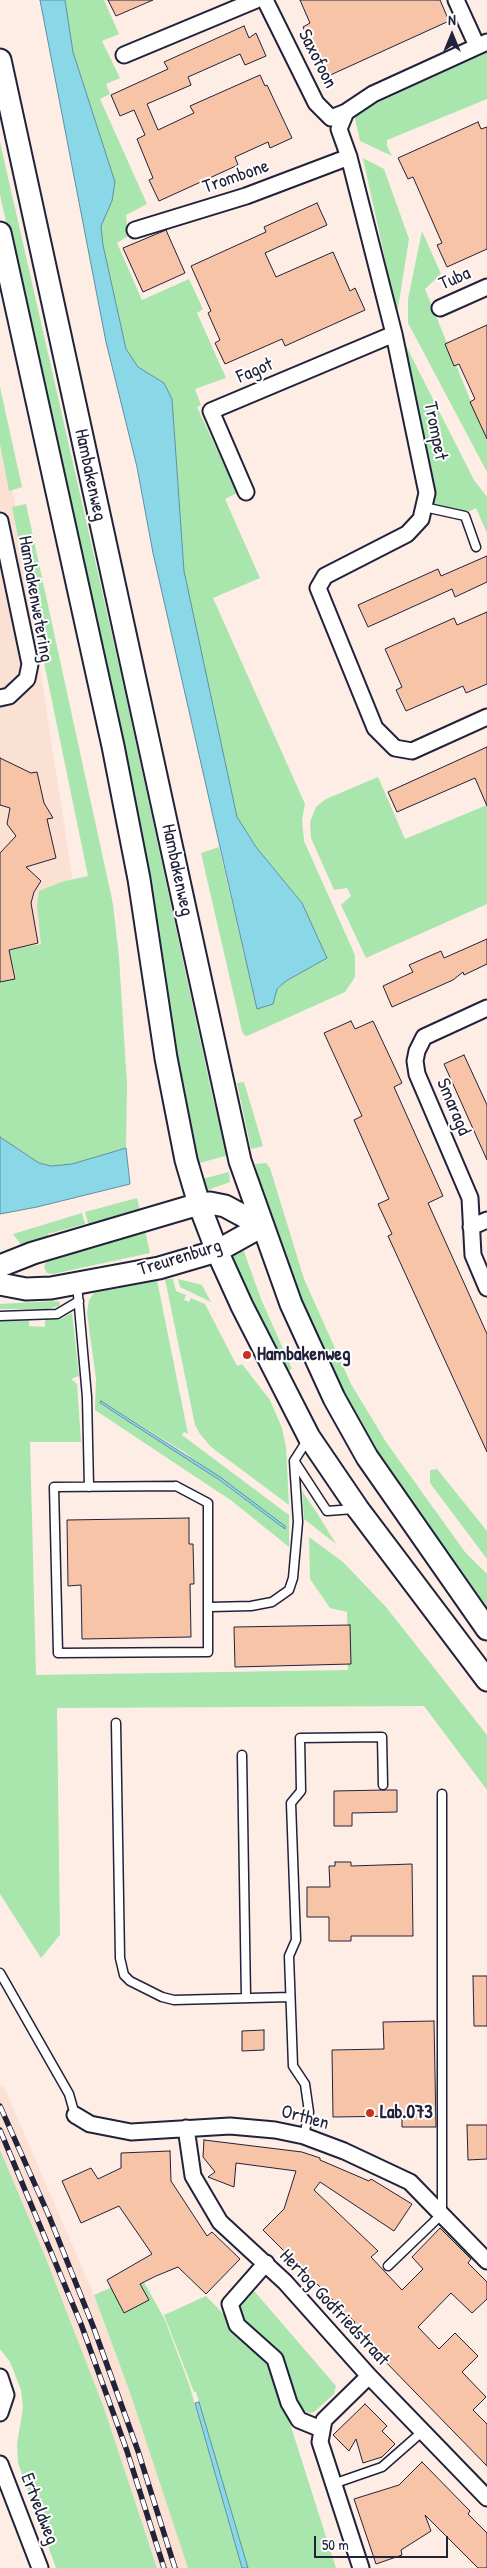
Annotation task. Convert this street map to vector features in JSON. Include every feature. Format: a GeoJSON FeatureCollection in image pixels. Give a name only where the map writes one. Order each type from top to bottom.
{"type":"FeatureCollection","features":[{"type":"Feature","properties":{"kind":"main road","name":"Hambakenweg"},"geometry":{"type":"LineString","coordinates":[[0,60],[240,1161],[291,1304],[322,1373],[362,1449],[487,1629]]}},
{"type":"Feature","properties":{"kind":"main road","name":"Hambakenweg"},"geometry":{"type":"LineString","coordinates":[[0,233],[113,746],[139,879],[166,1058],[186,1160],[199,1204],[217,1252],[309,1437],[358,1509],[487,1680]]}},
{"type":"Feature","properties":{"kind":"main road"},"geometry":{"type":"LineString","coordinates":[[0,1266],[33,1253],[199,1204],[210,1203],[225,1206],[262,1226]]}},
{"type":"Feature","properties":{"kind":"main road","name":"Treurenburg"},"geometry":{"type":"LineString","coordinates":[[0,1284],[26,1289],[78,1293],[217,1252],[262,1226]]}},
{"type":"Feature","properties":{"kind":"street"},"geometry":{"type":"LineString","coordinates":[[124,55],[256,0]]}},
{"type":"Feature","properties":{"kind":"street","name":"Saxofoon"},"geometry":{"type":"LineString","coordinates":[[265,0],[316,103],[331,118],[346,112]]}},
{"type":"Feature","properties":{"kind":"street"},"geometry":{"type":"LineString","coordinates":[[346,112],[373,94],[482,44],[456,0]]}},
{"type":"Feature","properties":{"kind":"street","name":"Trompet"},"geometry":{"type":"LineString","coordinates":[[346,112],[338,129],[349,157],[394,334],[427,493],[421,519],[406,534],[325,576],[318,588],[375,728],[396,748],[412,751],[487,717]]}},
{"type":"Feature","properties":{"kind":"street","name":"Trombone"},"geometry":{"type":"LineString","coordinates":[[136,230],[246,196],[349,157]]}},
{"type":"Feature","properties":{"kind":"street","name":"Tuba"},"geometry":{"type":"LineString","coordinates":[[440,308],[487,287]]}},
{"type":"Feature","properties":{"kind":"street","name":"Fagot"},"geometry":{"type":"LineString","coordinates":[[246,492],[211,411],[394,334]]}},
{"type":"Feature","properties":{"kind":"street","name":"Hambakenwetering"},"geometry":{"type":"LineString","coordinates":[[0,521],[30,664],[27,679],[9,696],[0,698]]}},
{"type":"Feature","properties":{"kind":"street","name":"Smaragd"},"geometry":{"type":"LineString","coordinates":[[487,1008],[424,1037],[417,1051],[415,1061],[417,1074],[470,1198],[473,1255],[487,1288]]}},
{"type":"Feature","properties":{"kind":"street"},"geometry":{"type":"LineString","coordinates":[[471,1227],[487,1220]]}},
{"type":"Feature","properties":{"kind":"street","name":"Orthen"},"geometry":{"type":"LineString","coordinates":[[75,2115],[90,2124],[131,2132],[230,2126],[275,2130],[304,2136],[344,2151],[410,2182],[487,2261]]}},
{"type":"Feature","properties":{"kind":"street","name":"Hertog Godfriedstraat"},"geometry":{"type":"LineString","coordinates":[[186,2128],[192,2176],[220,2222],[266,2263],[369,2376],[487,2498]]}},
{"type":"Feature","properties":{"kind":"street"},"geometry":{"type":"LineString","coordinates":[[266,2263],[230,2304],[237,2325],[275,2359],[289,2403],[299,2420],[321,2429]]}},
{"type":"Feature","properties":{"kind":"street"},"geometry":{"type":"LineString","coordinates":[[0,2376],[6,2395],[0,2413]]}},
{"type":"Feature","properties":{"kind":"street"},"geometry":{"type":"LineString","coordinates":[[361,2568],[320,2442],[324,2420],[369,2376]]}},
{"type":"Feature","properties":{"kind":"street","name":"Ertveldweg"},"geometry":{"type":"LineString","coordinates":[[0,2464],[40,2568]]}},
{"type":"Feature","properties":{"kind":"lane"},"geometry":{"type":"LineString","coordinates":[[424,507],[465,516],[476,547]]}},
{"type":"Feature","properties":{"kind":"lane"},"geometry":{"type":"LineString","coordinates":[[0,1316],[56,1314],[78,1293]]}},
{"type":"Feature","properties":{"kind":"lane"},"geometry":{"type":"LineString","coordinates":[[78,1293],[87,1397],[89,1487]]}},
{"type":"Feature","properties":{"kind":"lane"},"geometry":{"type":"LineString","coordinates":[[210,1607],[251,1606],[272,1602],[289,1590],[293,1578],[298,1522],[294,1460],[309,1437]]}},
{"type":"Feature","properties":{"kind":"lane"},"geometry":{"type":"LineString","coordinates":[[294,1460],[326,1511],[358,1509]]}},
{"type":"Feature","properties":{"kind":"lane"},"geometry":{"type":"LineString","coordinates":[[176,1486],[208,1503],[210,1607],[208,1652],[58,1653],[54,1487],[176,1486]]}},
{"type":"Feature","properties":{"kind":"lane"},"geometry":{"type":"LineString","coordinates":[[116,1723],[120,1958],[124,1975],[130,1981],[162,1997],[174,2000],[290,1997]]}},
{"type":"Feature","properties":{"kind":"lane"},"geometry":{"type":"LineString","coordinates":[[304,2136],[309,2112],[305,2084],[293,2066],[289,1956],[296,1940],[291,1803],[301,1791],[300,1738],[382,1737],[383,1785]]}},
{"type":"Feature","properties":{"kind":"lane"},"geometry":{"type":"LineString","coordinates":[[242,1755],[246,1998]]}},
{"type":"Feature","properties":{"kind":"lane"},"geometry":{"type":"LineString","coordinates":[[388,2266],[442,2214],[442,1794]]}},
{"type":"Feature","properties":{"kind":"lane"},"geometry":{"type":"LineString","coordinates":[[0,1973],[69,2094],[75,2115]]}},
{"type":"Feature","properties":{"kind":"lane"},"geometry":{"type":"LineString","coordinates":[[333,2484],[382,2468],[423,2432]]}},
{"type":"Feature","properties":{"kind":"shaded area"},"geometry":{"type":"Polygon","coordinates":[[[0,409],[79,921],[0,964],[0,409]]]}},
{"type":"Feature","properties":{"kind":"shaded area"},"geometry":{"type":"Polygon","coordinates":[[[0,2084],[4,2087],[94,2295],[129,2390],[188,2568],[157,2568],[104,2408],[45,2256],[0,2150],[0,2084]]]}},
{"type":"Feature","properties":{"kind":"green space"},"geometry":{"type":"Polygon","coordinates":[[[65,0],[104,0],[119,34],[102,41],[120,78],[106,84],[110,94],[100,99],[147,204],[126,215],[128,236],[117,243],[142,300],[189,279],[203,309],[197,313],[226,378],[195,389],[201,405],[197,407],[237,493],[225,499],[260,578],[213,598],[305,804],[302,820],[304,841],[355,955],[355,977],[345,992],[247,1036],[242,1031],[201,853],[219,847],[257,1009],[273,1004],[277,989],[286,981],[327,958],[302,903],[256,847],[237,817],[184,571],[172,399],[164,383],[138,367],[126,349],[103,245],[101,226],[112,201],[115,182],[73,52],[65,0]]]}},
{"type":"Feature","properties":{"kind":"green space"},"geometry":{"type":"Polygon","coordinates":[[[487,52],[487,99],[387,140],[387,146],[392,156],[360,141],[354,114],[487,52]]]}},
{"type":"Feature","properties":{"kind":"green space"},"geometry":{"type":"Polygon","coordinates":[[[0,142],[122,679],[213,1099],[229,1155],[196,1164],[91,603],[0,195],[0,142]]]}},
{"type":"Feature","properties":{"kind":"green space"},"geometry":{"type":"Polygon","coordinates":[[[363,158],[384,169],[409,239],[397,314],[363,158]]]}},
{"type":"Feature","properties":{"kind":"green space"},"geometry":{"type":"Polygon","coordinates":[[[422,231],[441,274],[425,289],[487,441],[487,472],[408,323],[408,299],[422,231]]]}},
{"type":"Feature","properties":{"kind":"green space"},"geometry":{"type":"Polygon","coordinates":[[[405,344],[474,480],[487,497],[487,533],[476,508],[458,517],[434,506],[434,487],[405,344]]]}},
{"type":"Feature","properties":{"kind":"green space"},"geometry":{"type":"Polygon","coordinates":[[[0,387],[22,487],[9,491],[0,444],[0,387]]]}},
{"type":"Feature","properties":{"kind":"green space"},"geometry":{"type":"Polygon","coordinates":[[[26,504],[113,904],[119,957],[127,1085],[126,1148],[72,1164],[51,1166],[39,1163],[0,1137],[0,982],[16,979],[9,950],[41,944],[37,905],[39,891],[61,882],[88,876],[12,507],[26,504]]]}},
{"type":"Feature","properties":{"kind":"green space"},"geometry":{"type":"Polygon","coordinates":[[[378,777],[405,839],[487,805],[487,904],[366,958],[341,905],[351,896],[347,888],[334,890],[311,838],[310,822],[316,807],[326,799],[378,777]]]}},
{"type":"Feature","properties":{"kind":"green space"},"geometry":{"type":"Polygon","coordinates":[[[244,1082],[263,1146],[251,1149],[237,1083],[244,1082]]]}},
{"type":"Feature","properties":{"kind":"green space"},"geometry":{"type":"Polygon","coordinates":[[[266,1163],[270,1168],[304,1279],[351,1384],[386,1442],[465,1552],[487,1574],[487,1612],[386,1470],[346,1399],[295,1288],[265,1201],[255,1164],[266,1163]]]}},
{"type":"Feature","properties":{"kind":"green space"},"geometry":{"type":"Polygon","coordinates":[[[229,1172],[230,1182],[205,1191],[202,1179],[229,1172]]]}},
{"type":"Feature","properties":{"kind":"green space"},"geometry":{"type":"Polygon","coordinates":[[[137,1198],[140,1211],[89,1226],[85,1212],[137,1198]]]}},
{"type":"Feature","properties":{"kind":"green space"},"geometry":{"type":"Polygon","coordinates":[[[82,1213],[85,1224],[48,1234],[49,1238],[22,1246],[13,1234],[82,1213]]]}},
{"type":"Feature","properties":{"kind":"green space"},"geometry":{"type":"Polygon","coordinates":[[[145,1230],[150,1253],[53,1274],[47,1273],[44,1267],[47,1259],[145,1230]]]}},
{"type":"Feature","properties":{"kind":"green space"},"geometry":{"type":"Polygon","coordinates":[[[242,1246],[261,1299],[292,1369],[285,1372],[225,1249],[242,1246]]]}},
{"type":"Feature","properties":{"kind":"green space"},"geometry":{"type":"Polygon","coordinates":[[[165,1279],[173,1279],[176,1291],[186,1295],[184,1300],[189,1302],[191,1298],[205,1304],[237,1366],[242,1364],[270,1400],[282,1428],[286,1447],[289,1505],[211,1447],[195,1425],[165,1279]]]}},
{"type":"Feature","properties":{"kind":"green space"},"geometry":{"type":"Polygon","coordinates":[[[178,1279],[202,1285],[211,1302],[180,1287],[178,1279]]]}},
{"type":"Feature","properties":{"kind":"green space"},"geometry":{"type":"Polygon","coordinates":[[[157,1280],[188,1434],[184,1432],[182,1435],[289,1515],[289,1547],[232,1501],[95,1410],[96,1379],[87,1313],[89,1300],[94,1293],[157,1280]],[[101,1401],[100,1404],[183,1454],[285,1529],[184,1452],[101,1401]]]}},
{"type":"Feature","properties":{"kind":"green space"},"geometry":{"type":"Polygon","coordinates":[[[57,1301],[60,1303],[59,1306],[47,1309],[0,1309],[0,1304],[57,1301]]]}},
{"type":"Feature","properties":{"kind":"green space"},"geometry":{"type":"Polygon","coordinates":[[[72,1313],[79,1376],[71,1379],[77,1384],[81,1442],[30,1442],[36,1675],[348,1670],[347,1612],[330,1608],[310,1579],[309,1537],[343,1562],[386,1607],[487,1735],[487,1790],[424,1706],[57,1708],[60,1935],[41,1958],[0,1894],[0,1320],[29,1320],[29,1326],[45,1327],[45,1320],[60,1319],[72,1313]]]}},
{"type":"Feature","properties":{"kind":"green space"},"geometry":{"type":"Polygon","coordinates":[[[437,1469],[487,1531],[487,1559],[430,1483],[430,1470],[437,1469]]]}},
{"type":"Feature","properties":{"kind":"green space"},"geometry":{"type":"Polygon","coordinates":[[[302,1491],[317,1513],[336,1544],[304,1519],[302,1491]]]}},
{"type":"Feature","properties":{"kind":"green space"},"geometry":{"type":"Polygon","coordinates":[[[0,2150],[45,2256],[104,2408],[157,2568],[56,2568],[18,2463],[17,2444],[23,2408],[21,2390],[10,2362],[0,2349],[0,2150]]]}},
{"type":"Feature","properties":{"kind":"green space"},"geometry":{"type":"Polygon","coordinates":[[[140,2275],[165,2320],[189,2384],[242,2568],[188,2568],[129,2390],[94,2295],[140,2275]]]}},
{"type":"Feature","properties":{"kind":"green space"},"geometry":{"type":"Polygon","coordinates":[[[255,2292],[336,2386],[334,2394],[314,2412],[308,2413],[299,2408],[283,2362],[243,2323],[235,2306],[247,2293],[255,2292]]]}},
{"type":"Feature","properties":{"kind":"green space"},"geometry":{"type":"Polygon","coordinates":[[[206,2296],[269,2361],[272,2367],[336,2568],[248,2568],[196,2392],[194,2392],[164,2315],[206,2296]]]}},
{"type":"Feature","properties":{"kind":"water"},"geometry":{"type":"Polygon","coordinates":[[[40,0],[65,0],[73,52],[115,182],[112,201],[101,226],[103,245],[126,349],[138,367],[164,383],[172,399],[184,571],[237,817],[256,847],[302,903],[327,958],[286,981],[277,989],[273,1004],[257,1009],[153,553],[137,467],[106,342],[40,0]]]}},
{"type":"Feature","properties":{"kind":"water"},"geometry":{"type":"Polygon","coordinates":[[[0,1137],[39,1163],[51,1166],[72,1164],[126,1148],[130,1184],[0,1214],[0,1137]]]}},
{"type":"Feature","properties":{"kind":"water"},"geometry":{"type":"Polygon","coordinates":[[[101,1401],[220,1477],[285,1526],[285,1529],[218,1479],[100,1403],[101,1401]]]}},
{"type":"Feature","properties":{"kind":"water"},"geometry":{"type":"Polygon","coordinates":[[[199,2402],[248,2568],[242,2568],[195,2403],[199,2402]]]}},
{"type":"Feature","properties":{"kind":"building"},"geometry":{"type":"Polygon","coordinates":[[[108,0],[153,0],[116,16],[108,0]]]}},
{"type":"Feature","properties":{"kind":"building"},"geometry":{"type":"Polygon","coordinates":[[[300,0],[440,0],[449,21],[326,77],[303,27],[310,23],[300,0]]]}},
{"type":"Feature","properties":{"kind":"building"},"geometry":{"type":"Polygon","coordinates":[[[244,26],[249,38],[256,33],[266,56],[245,65],[240,54],[188,77],[191,85],[147,104],[158,130],[194,113],[190,106],[260,75],[265,86],[267,85],[292,138],[270,148],[268,142],[235,157],[238,165],[159,201],[149,180],[153,178],[137,139],[145,135],[134,110],[120,116],[111,95],[168,69],[164,62],[244,26]]]}},
{"type":"Feature","properties":{"kind":"building"},"geometry":{"type":"Polygon","coordinates":[[[478,122],[481,129],[487,127],[487,249],[447,267],[437,245],[442,243],[413,177],[408,179],[398,158],[478,122]]]}},
{"type":"Feature","properties":{"kind":"building"},"geometry":{"type":"Polygon","coordinates":[[[317,203],[327,225],[265,253],[276,277],[333,252],[350,291],[355,288],[365,310],[285,346],[282,339],[225,364],[215,343],[220,340],[208,313],[211,311],[191,266],[266,232],[264,227],[317,203]]]}},
{"type":"Feature","properties":{"kind":"building"},"geometry":{"type":"Polygon","coordinates":[[[166,230],[185,273],[143,292],[123,248],[166,230]]]}},
{"type":"Feature","properties":{"kind":"building"},"geometry":{"type":"Polygon","coordinates":[[[487,325],[487,439],[470,402],[475,399],[459,364],[454,366],[445,344],[487,325]]]}},
{"type":"Feature","properties":{"kind":"building"},"geometry":{"type":"Polygon","coordinates":[[[487,556],[487,582],[455,597],[452,589],[368,627],[358,605],[438,569],[441,576],[487,556]]]}},
{"type":"Feature","properties":{"kind":"building"},"geometry":{"type":"Polygon","coordinates":[[[487,612],[487,684],[466,693],[463,686],[406,711],[396,690],[402,687],[385,649],[454,618],[457,625],[487,612]]]}},
{"type":"Feature","properties":{"kind":"building"},"geometry":{"type":"Polygon","coordinates":[[[487,747],[487,806],[475,778],[397,812],[388,792],[487,747]]]}},
{"type":"Feature","properties":{"kind":"building"},"geometry":{"type":"Polygon","coordinates":[[[0,758],[31,773],[37,772],[44,803],[53,818],[47,819],[56,858],[26,867],[41,881],[34,892],[31,903],[38,943],[9,950],[15,979],[0,982],[0,853],[16,836],[7,824],[10,808],[0,805],[0,758]]]}},
{"type":"Feature","properties":{"kind":"building"},"geometry":{"type":"Polygon","coordinates":[[[487,939],[487,964],[464,975],[463,972],[453,980],[392,1007],[383,986],[413,972],[409,965],[441,951],[444,958],[487,939]]]}},
{"type":"Feature","properties":{"kind":"building"},"geometry":{"type":"Polygon","coordinates":[[[351,1021],[355,1029],[373,1021],[402,1083],[394,1087],[443,1196],[428,1203],[487,1334],[487,1452],[388,1236],[392,1234],[378,1204],[389,1199],[354,1120],[362,1116],[324,1033],[351,1021]]]}},
{"type":"Feature","properties":{"kind":"building"},"geometry":{"type":"Polygon","coordinates":[[[464,1055],[487,1105],[487,1160],[444,1064],[464,1055]]]}},
{"type":"Feature","properties":{"kind":"building"},"geometry":{"type":"Polygon","coordinates":[[[189,1518],[189,1544],[193,1544],[194,1584],[190,1584],[191,1637],[82,1639],[81,1585],[68,1586],[67,1520],[189,1518]]]}},
{"type":"Feature","properties":{"kind":"building"},"geometry":{"type":"Polygon","coordinates":[[[350,1625],[351,1664],[235,1667],[234,1627],[350,1625]]]}},
{"type":"Feature","properties":{"kind":"building"},"geometry":{"type":"Polygon","coordinates":[[[397,1790],[397,1812],[352,1813],[352,1826],[334,1826],[334,1791],[397,1790]]]}},
{"type":"Feature","properties":{"kind":"building"},"geometry":{"type":"Polygon","coordinates":[[[335,1862],[351,1862],[351,1866],[412,1864],[413,1936],[351,1936],[351,1941],[329,1941],[329,1917],[307,1917],[307,1887],[330,1887],[329,1866],[335,1866],[335,1862]]]}},
{"type":"Feature","properties":{"kind":"building"},"geometry":{"type":"Polygon","coordinates":[[[473,1976],[487,1976],[487,2026],[474,2026],[473,1976]]]}},
{"type":"Feature","properties":{"kind":"building"},"geometry":{"type":"Polygon","coordinates":[[[434,2021],[436,2127],[402,2127],[402,2116],[333,2117],[332,2050],[384,2049],[383,2022],[434,2021]]]}},
{"type":"Feature","properties":{"kind":"building"},"geometry":{"type":"Polygon","coordinates":[[[264,2030],[264,2050],[242,2051],[242,2031],[264,2030]]]}},
{"type":"Feature","properties":{"kind":"building"},"geometry":{"type":"Polygon","coordinates":[[[467,2125],[487,2125],[487,2159],[468,2160],[467,2125]]]}},
{"type":"Feature","properties":{"kind":"building"},"geometry":{"type":"Polygon","coordinates":[[[204,2140],[302,2152],[320,2158],[320,2160],[369,2181],[371,2179],[412,2204],[394,2231],[320,2182],[314,2190],[378,2251],[371,2257],[402,2290],[423,2269],[412,2257],[440,2228],[471,2259],[468,2263],[487,2282],[487,2299],[472,2313],[451,2293],[418,2327],[439,2349],[455,2333],[478,2356],[462,2372],[486,2397],[473,2410],[487,2424],[487,2466],[352,2326],[355,2322],[263,2230],[284,2209],[296,2171],[236,2163],[234,2187],[208,2177],[215,2172],[203,2157],[204,2140]]]}},
{"type":"Feature","properties":{"kind":"building"},"geometry":{"type":"Polygon","coordinates":[[[170,2151],[171,2181],[207,2236],[212,2232],[240,2259],[206,2294],[178,2267],[156,2276],[140,2284],[149,2300],[124,2313],[107,2280],[152,2254],[119,2206],[81,2223],[62,2181],[91,2168],[98,2179],[121,2168],[121,2153],[170,2151]]]}},
{"type":"Feature","properties":{"kind":"building"},"geometry":{"type":"Polygon","coordinates":[[[365,2404],[387,2426],[382,2431],[395,2444],[382,2457],[363,2463],[356,2439],[349,2451],[333,2435],[365,2404]]]}},
{"type":"Feature","properties":{"kind":"building"},"geometry":{"type":"Polygon","coordinates":[[[422,2462],[470,2511],[468,2514],[487,2533],[487,2568],[478,2568],[425,2515],[431,2531],[401,2550],[402,2555],[376,2564],[354,2499],[399,2485],[422,2462]]]}},
{"type":"Feature","properties":{"kind":"railway"},"geometry":{"type":"LineString","coordinates":[[0,2106],[49,2216],[93,2326],[138,2451],[175,2568]]}},
{"type":"Feature","properties":{"kind":"railway"},"geometry":{"type":"LineString","coordinates":[[0,2130],[81,2324],[127,2451],[164,2568]]}},
{"type":"Feature","properties":{"kind":"place","name":"Hambakenweg"},"geometry":{"type":"Point","coordinates":[247,1355]}},
{"type":"Feature","properties":{"kind":"place","name":"Lab.073"},"geometry":{"type":"Point","coordinates":[370,2113]}}]}
